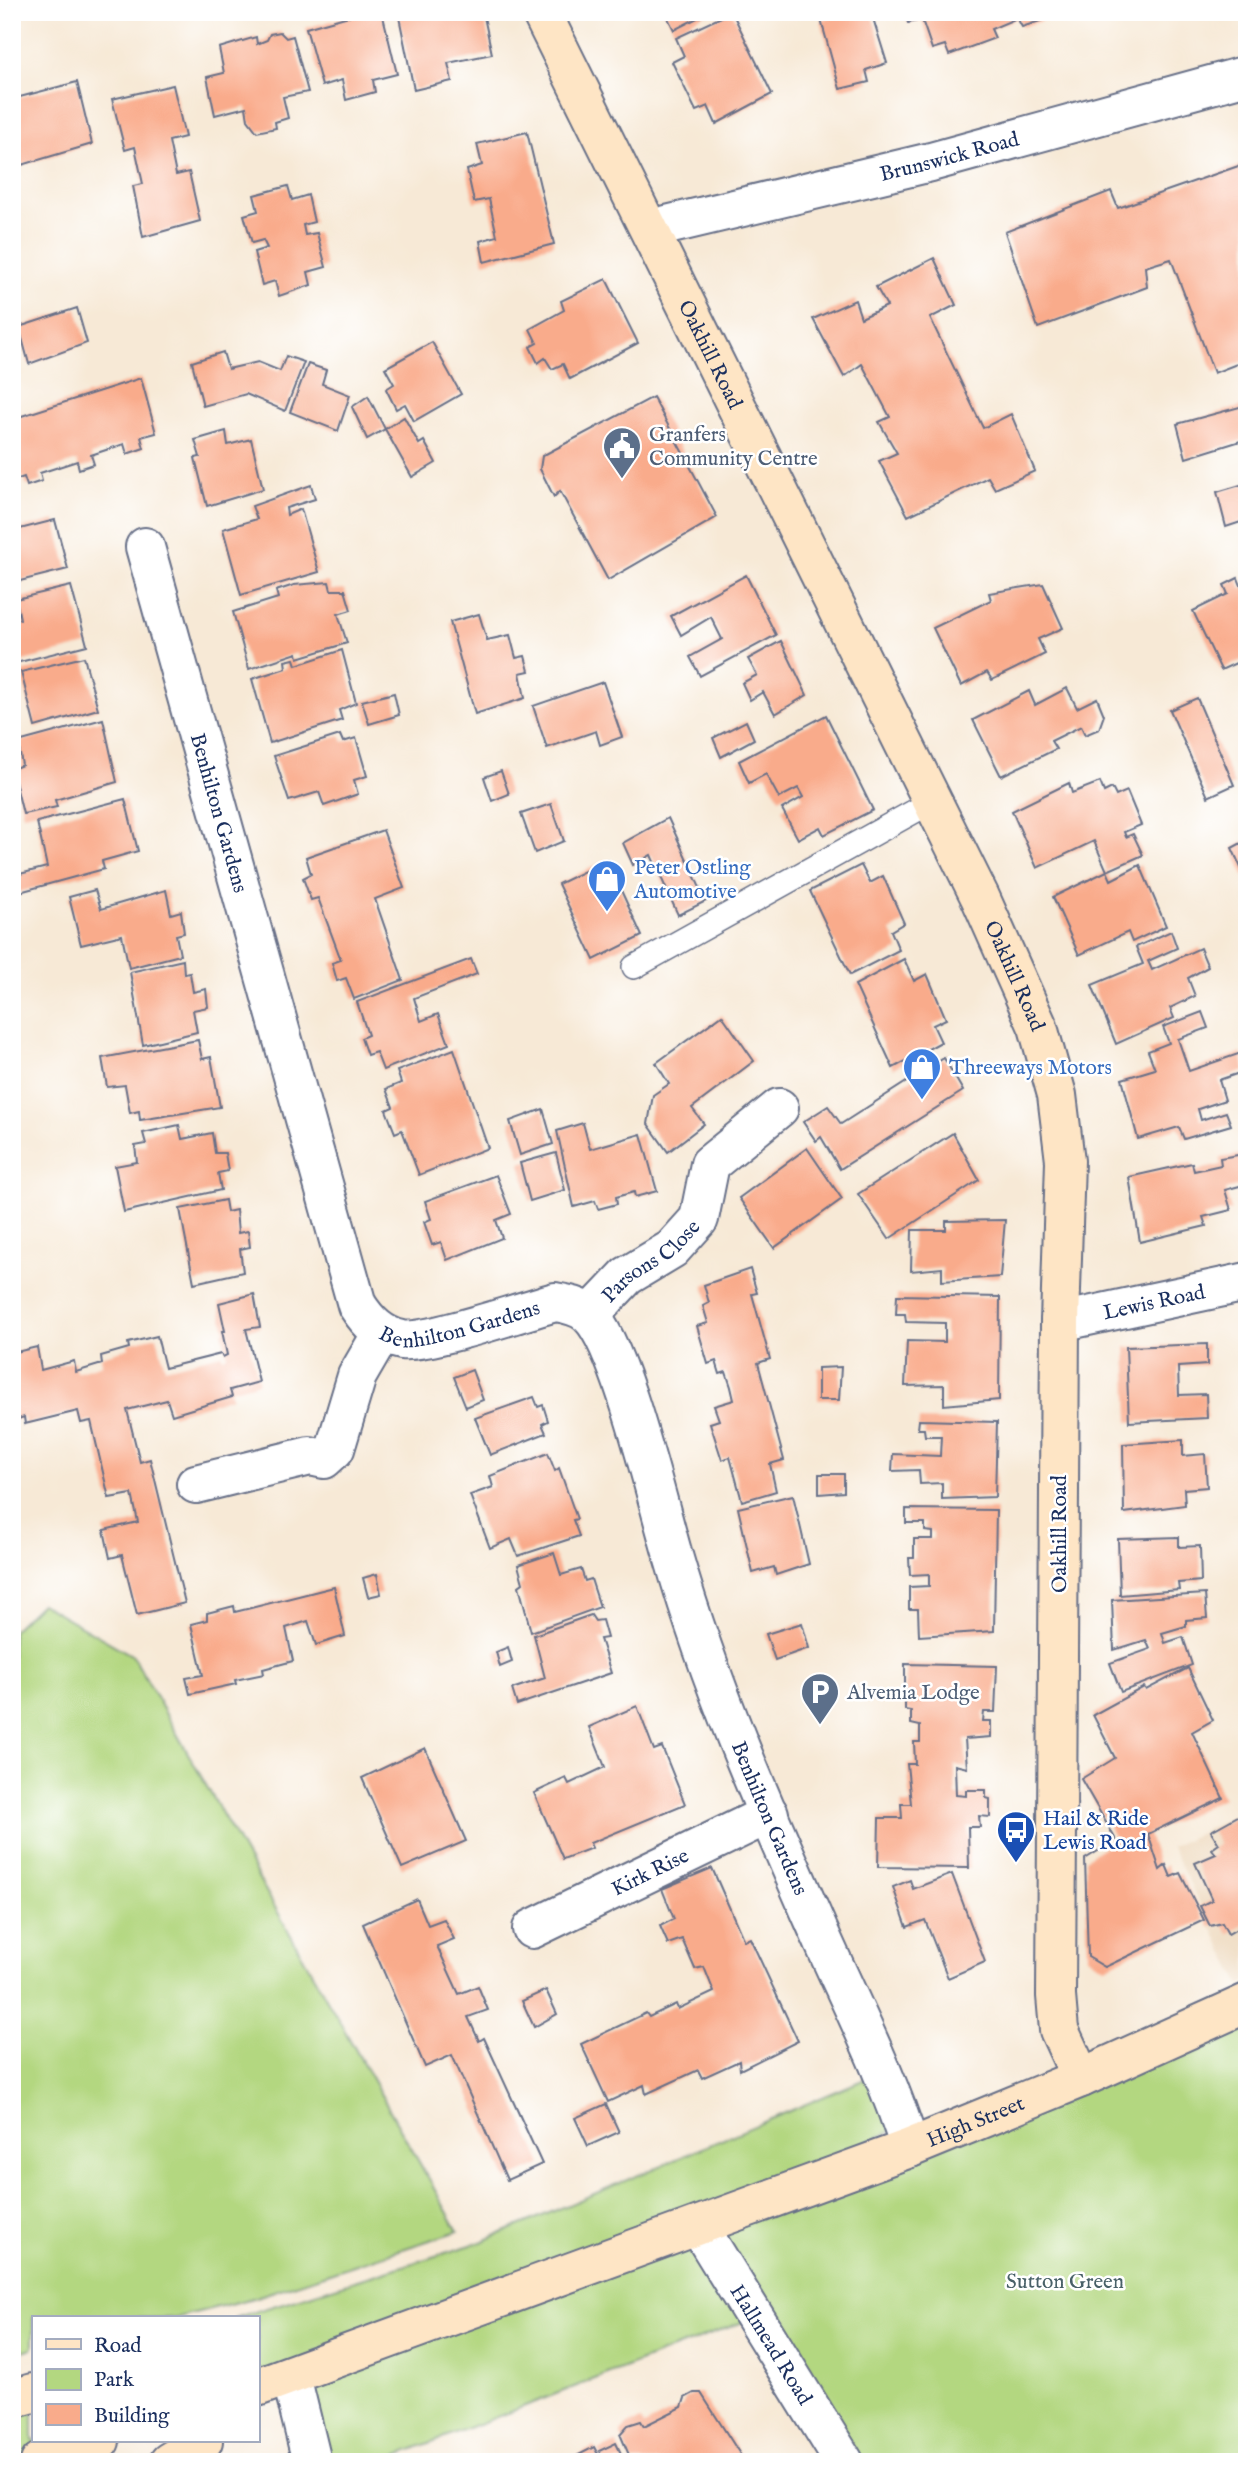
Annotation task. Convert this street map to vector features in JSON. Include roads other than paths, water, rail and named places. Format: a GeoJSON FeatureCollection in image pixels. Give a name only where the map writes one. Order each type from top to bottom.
{"type":"FeatureCollection","features":[{"type":"Feature","properties":{"kind":"street","name":"Oakhill Road"},"geometry":{"type":"LineString","coordinates":[[541,12],[981,897],[1038,1027],[1057,1094],[1065,1161],[1060,1322],[1056,1996],[1059,2030],[1082,2078]]}},
{"type":"Feature","properties":{"kind":"street","name":"Brunswick Road"},"geometry":{"type":"LineString","coordinates":[[650,229],[931,162],[1247,75]]}},
{"type":"Feature","properties":{"kind":"street","name":"Benhilton Gardens"},"geometry":{"type":"LineString","coordinates":[[145,547],[357,1305],[367,1320],[382,1333],[404,1341],[428,1338],[555,1302],[574,1305],[590,1315],[607,1345],[625,1394],[701,1649],[769,1814],[880,2061],[910,2148]]}},
{"type":"Feature","properties":{"kind":"street","name":"Parsons Close"},"geometry":{"type":"LineString","coordinates":[[590,1315],[627,1276],[672,1249],[699,1219],[710,1164],[779,1108]]}},
{"type":"Feature","properties":{"kind":"street","name":"Lewis Road"},"geometry":{"type":"LineString","coordinates":[[1060,1322],[1247,1282]]}},
{"type":"Feature","properties":{"kind":"street"},"geometry":{"type":"LineString","coordinates":[[196,1484],[310,1456],[324,1459],[335,1449],[357,1376],[382,1333]]}},
{"type":"Feature","properties":{"kind":"street","name":"Kirk Rise"},"geometry":{"type":"LineString","coordinates":[[532,1929],[769,1814]]}},
{"type":"Feature","properties":{"kind":"street","name":"High Street"},"geometry":{"type":"LineString","coordinates":[[274,2381],[910,2148],[1082,2078],[1247,2003]]}},
{"type":"Feature","properties":{"kind":"street","name":"Hallmead Road"},"geometry":{"type":"LineString","coordinates":[[699,2227],[845,2462]]}},
{"type":"Feature","properties":{"kind":"street"},"geometry":{"type":"LineString","coordinates":[[274,2381],[312,2462]]}},
{"type":"Feature","properties":{"kind":"street"},"geometry":{"type":"LineString","coordinates":[[12,2399],[32,2393]]}},
{"type":"Feature","properties":{"kind":"street"},"geometry":{"type":"LineString","coordinates":[[40,2462],[97,2442]]}},
{"type":"Feature","properties":{"kind":"street"},"geometry":{"type":"LineString","coordinates":[[169,2462],[201,2442]]}},
{"type":"Feature","properties":{"kind":"lane"},"geometry":{"type":"LineString","coordinates":[[634,967],[933,801]]}},
{"type":"Feature","properties":{"kind":"place","name":"Granfers Community Centre"},"geometry":{"type":"Point","coordinates":[622,480]}},
{"type":"Feature","properties":{"kind":"place","name":"Peter Ostling Automotive"},"geometry":{"type":"Point","coordinates":[607,913]}},
{"type":"Feature","properties":{"kind":"place","name":"Threeways Motors"},"geometry":{"type":"Point","coordinates":[922,1101]}},
{"type":"Feature","properties":{"kind":"place","name":"Alvemia Lodge"},"geometry":{"type":"Point","coordinates":[820,1726]}},
{"type":"Feature","properties":{"kind":"place","name":"Hail & Ride Lewis Road"},"geometry":{"type":"Point","coordinates":[1016,1864]}},
{"type":"Feature","properties":{"kind":"park label","name":"Sutton Green"},"geometry":{"type":"Point","coordinates":[1065,2281]}}]}
